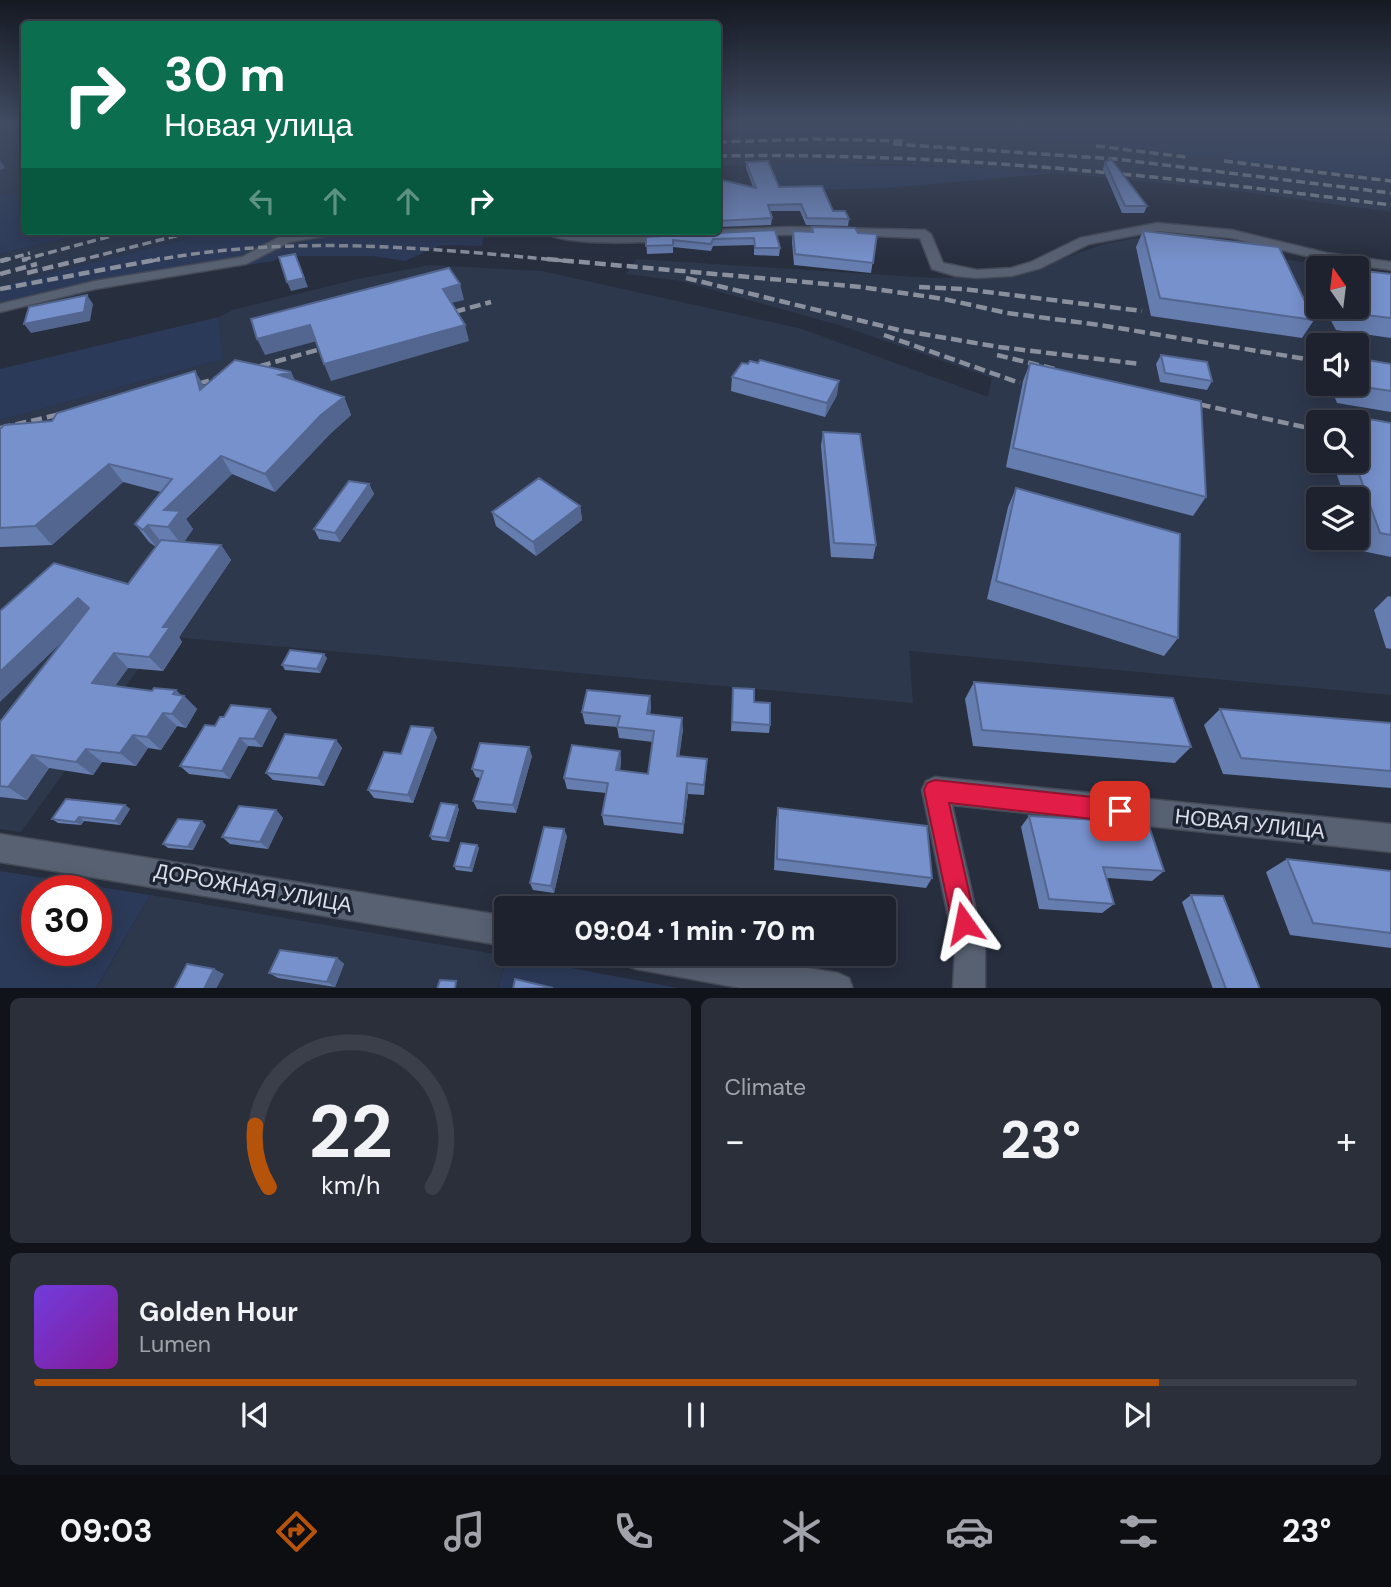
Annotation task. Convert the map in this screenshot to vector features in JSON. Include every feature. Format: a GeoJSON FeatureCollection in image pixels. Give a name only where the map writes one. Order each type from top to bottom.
{"type":"FeatureCollection","features":[{"type":"Feature","properties":{"kind":"street"},"geometry":{"type":"LineString","coordinates":[[721,233],[925,234],[937,266],[955,272],[978,274],[1012,272],[1036,265],[1085,241],[1157,227],[1232,234],[1327,257],[1391,266]]}},
{"type":"Feature","properties":{"kind":"street"},"geometry":{"type":"LineString","coordinates":[[0,307],[95,285],[246,260],[286,239],[308,235]]}},
{"type":"Feature","properties":{"kind":"street"},"geometry":{"type":"LineString","coordinates":[[572,235],[607,241],[684,235]]}},
{"type":"Feature","properties":{"kind":"street","name":"НОВАЯ УЛИЦА"},"geometry":{"type":"LineString","coordinates":[[969,988],[970,950],[935,790],[1391,838]]}},
{"type":"Feature","properties":{"kind":"street","name":"ДОРОЖНАЯ УЛИЦА"},"geometry":{"type":"LineString","coordinates":[[0,848],[494,929]]}},
{"type":"Feature","properties":{"kind":"street"},"geometry":{"type":"LineString","coordinates":[[705,966],[832,988]]}},
{"type":"Feature","properties":{"kind":"shaded area"},"geometry":{"type":"Polygon","coordinates":[[[0,170],[21,170],[21,192],[0,194],[0,170]]]}},
{"type":"Feature","properties":{"kind":"shaded area"},"geometry":{"type":"Polygon","coordinates":[[[773,170],[1015,170],[1059,173],[885,188],[779,191],[773,170]]]}},
{"type":"Feature","properties":{"kind":"shaded area"},"geometry":{"type":"Polygon","coordinates":[[[1020,170],[1321,170],[1391,178],[1391,212],[1229,190],[1020,170]]]}},
{"type":"Feature","properties":{"kind":"shaded area"},"geometry":{"type":"Polygon","coordinates":[[[1321,170],[1391,170],[1391,178],[1321,170]]]}},
{"type":"Feature","properties":{"kind":"shaded area"},"geometry":{"type":"Polygon","coordinates":[[[21,192],[21,235],[81,235],[0,254],[0,194],[21,192]]]}},
{"type":"Feature","properties":{"kind":"shaded area"},"geometry":{"type":"Polygon","coordinates":[[[81,235],[202,235],[0,286],[0,254],[81,235]]]}},
{"type":"Feature","properties":{"kind":"shaded area"},"geometry":{"type":"Polygon","coordinates":[[[202,235],[489,235],[484,236],[482,246],[441,245],[405,261],[373,256],[280,256],[274,261],[97,287],[0,311],[0,286],[202,235]]]}},
{"type":"Feature","properties":{"kind":"shaded area"},"geometry":{"type":"Polygon","coordinates":[[[1136,238],[1306,262],[1306,319],[1369,319],[1369,271],[1391,274],[1391,695],[909,651],[913,703],[162,636],[21,832],[0,829],[0,420],[223,359],[219,317],[233,310],[358,279],[430,265],[542,271],[802,329],[988,397],[992,378],[842,326],[681,281],[626,274],[636,259],[933,278],[1013,277],[1101,245],[1136,238]]]}},
{"type":"Feature","properties":{"kind":"shaded area"},"geometry":{"type":"Polygon","coordinates":[[[219,317],[223,359],[0,420],[0,369],[219,317]]]}},
{"type":"Feature","properties":{"kind":"shaded area"},"geometry":{"type":"Polygon","coordinates":[[[0,871],[25,875],[21,875],[21,966],[109,966],[96,988],[0,988],[0,871]]]}},
{"type":"Feature","properties":{"kind":"shaded area"},"geometry":{"type":"Polygon","coordinates":[[[112,889],[150,895],[112,960],[112,889]]]}},
{"type":"Feature","properties":{"kind":"shaded area"},"geometry":{"type":"Polygon","coordinates":[[[150,895],[494,954],[494,966],[504,966],[498,988],[97,988],[109,966],[112,966],[112,961],[150,895]]]}},
{"type":"Feature","properties":{"kind":"shaded area"},"geometry":{"type":"Polygon","coordinates":[[[504,966],[560,966],[678,988],[498,988],[504,966]]]}},
{"type":"Feature","properties":{"kind":"building"},"geometry":{"type":"Polygon","coordinates":[[[749,170],[772,170],[779,187],[822,186],[833,211],[845,211],[849,219],[807,218],[801,204],[768,205],[772,218],[721,221],[721,180],[756,188],[749,170]]]}},
{"type":"Feature","properties":{"kind":"building"},"geometry":{"type":"Polygon","coordinates":[[[1109,170],[1120,170],[1147,206],[1125,206],[1109,170]]]}},
{"type":"Feature","properties":{"kind":"building"},"geometry":{"type":"Polygon","coordinates":[[[812,227],[855,228],[858,233],[877,234],[873,263],[795,254],[793,231],[813,232],[812,227]]]}},
{"type":"Feature","properties":{"kind":"building"},"geometry":{"type":"Polygon","coordinates":[[[775,230],[780,248],[755,248],[754,238],[713,239],[711,244],[673,240],[673,245],[646,246],[646,237],[775,230]]]}},
{"type":"Feature","properties":{"kind":"building"},"geometry":{"type":"Polygon","coordinates":[[[1143,231],[1279,247],[1306,303],[1306,319],[1160,298],[1143,231]]]}},
{"type":"Feature","properties":{"kind":"building"},"geometry":{"type":"Polygon","coordinates":[[[295,254],[304,278],[287,282],[279,257],[295,254]]]}},
{"type":"Feature","properties":{"kind":"building"},"geometry":{"type":"Polygon","coordinates":[[[449,268],[460,284],[443,289],[465,325],[324,364],[310,325],[257,339],[251,319],[449,268]]]}},
{"type":"Feature","properties":{"kind":"building"},"geometry":{"type":"Polygon","coordinates":[[[1369,271],[1391,274],[1391,318],[1369,315],[1369,271]]]}},
{"type":"Feature","properties":{"kind":"building"},"geometry":{"type":"Polygon","coordinates":[[[87,295],[84,312],[24,324],[29,307],[87,295]]]}},
{"type":"Feature","properties":{"kind":"building"},"geometry":{"type":"Polygon","coordinates":[[[1161,355],[1207,362],[1212,381],[1165,373],[1161,355]]]}},
{"type":"Feature","properties":{"kind":"building"},"geometry":{"type":"Polygon","coordinates":[[[235,360],[291,372],[279,375],[344,397],[321,415],[265,474],[221,456],[164,510],[180,511],[168,527],[148,525],[143,530],[135,524],[172,479],[109,464],[35,526],[0,528],[0,429],[4,425],[52,421],[57,413],[195,371],[200,390],[235,360]]]}},
{"type":"Feature","properties":{"kind":"building"},"geometry":{"type":"Polygon","coordinates":[[[760,360],[839,381],[827,403],[732,377],[742,363],[758,363],[760,360]]]}},
{"type":"Feature","properties":{"kind":"building"},"geometry":{"type":"Polygon","coordinates":[[[1369,360],[1391,364],[1391,391],[1369,388],[1369,360]]]}},
{"type":"Feature","properties":{"kind":"building"},"geometry":{"type":"Polygon","coordinates":[[[1030,363],[1201,401],[1206,497],[1013,448],[1030,363]]]}},
{"type":"Feature","properties":{"kind":"building"},"geometry":{"type":"Polygon","coordinates":[[[1369,419],[1391,423],[1391,535],[1380,533],[1369,502],[1369,487],[1364,487],[1359,473],[1369,473],[1369,419]]]}},
{"type":"Feature","properties":{"kind":"building"},"geometry":{"type":"Polygon","coordinates":[[[823,432],[860,434],[876,545],[834,543],[823,432]]]}},
{"type":"Feature","properties":{"kind":"building"},"geometry":{"type":"Polygon","coordinates":[[[539,478],[580,506],[533,542],[492,512],[539,478]]]}},
{"type":"Feature","properties":{"kind":"building"},"geometry":{"type":"Polygon","coordinates":[[[349,481],[369,484],[335,533],[314,529],[349,481]]]}},
{"type":"Feature","properties":{"kind":"building"},"geometry":{"type":"Polygon","coordinates":[[[1016,488],[1180,534],[1178,638],[996,581],[1016,488]]]}},
{"type":"Feature","properties":{"kind":"building"},"geometry":{"type":"Polygon","coordinates":[[[161,540],[221,545],[163,627],[170,627],[149,657],[114,653],[92,683],[152,691],[154,688],[176,690],[173,694],[184,696],[172,714],[163,713],[147,737],[133,735],[120,753],[86,749],[76,762],[32,755],[8,787],[0,786],[0,722],[89,608],[78,598],[0,672],[0,611],[54,563],[128,584],[161,540]]]}},
{"type":"Feature","properties":{"kind":"building"},"geometry":{"type":"Polygon","coordinates":[[[290,650],[324,654],[317,669],[282,665],[290,650]]]}},
{"type":"Feature","properties":{"kind":"building"},"geometry":{"type":"Polygon","coordinates":[[[974,682],[1173,698],[1191,747],[982,730],[974,682]]]}},
{"type":"Feature","properties":{"kind":"building"},"geometry":{"type":"Polygon","coordinates":[[[733,688],[754,689],[754,702],[770,703],[770,725],[732,722],[733,688]]]}},
{"type":"Feature","properties":{"kind":"building"},"geometry":{"type":"Polygon","coordinates":[[[587,690],[650,696],[647,714],[682,718],[677,756],[707,759],[704,785],[687,783],[683,824],[602,815],[608,783],[564,778],[572,745],[620,751],[616,770],[648,774],[654,731],[617,727],[620,716],[582,712],[587,690]]]}},
{"type":"Feature","properties":{"kind":"building"},"geometry":{"type":"Polygon","coordinates":[[[231,705],[270,709],[254,739],[240,738],[222,771],[180,766],[205,725],[215,726],[231,705]]]}},
{"type":"Feature","properties":{"kind":"building"},"geometry":{"type":"Polygon","coordinates":[[[1220,709],[1391,723],[1391,771],[1241,758],[1220,709]]]}},
{"type":"Feature","properties":{"kind":"building"},"geometry":{"type":"Polygon","coordinates":[[[411,726],[433,728],[408,795],[368,790],[384,752],[401,754],[411,726]]]}},
{"type":"Feature","properties":{"kind":"building"},"geometry":{"type":"Polygon","coordinates":[[[285,734],[336,740],[318,778],[266,773],[285,734]]]}},
{"type":"Feature","properties":{"kind":"building"},"geometry":{"type":"Polygon","coordinates":[[[480,743],[529,747],[513,805],[473,801],[483,771],[472,769],[480,743]]]}},
{"type":"Feature","properties":{"kind":"building"},"geometry":{"type":"Polygon","coordinates":[[[66,799],[125,805],[115,821],[79,817],[75,822],[52,819],[66,799]]]}},
{"type":"Feature","properties":{"kind":"building"},"geometry":{"type":"Polygon","coordinates":[[[441,803],[457,805],[446,838],[430,836],[441,803]]]}},
{"type":"Feature","properties":{"kind":"building"},"geometry":{"type":"Polygon","coordinates":[[[239,806],[276,810],[260,842],[222,837],[239,806]]]}},
{"type":"Feature","properties":{"kind":"building"},"geometry":{"type":"Polygon","coordinates":[[[778,808],[927,826],[932,878],[777,859],[778,808]]]}},
{"type":"Feature","properties":{"kind":"building"},"geometry":{"type":"Polygon","coordinates":[[[1029,816],[1148,823],[1164,871],[1103,867],[1114,904],[1049,899],[1029,816]]]}},
{"type":"Feature","properties":{"kind":"building"},"geometry":{"type":"Polygon","coordinates":[[[178,819],[202,821],[188,847],[163,844],[178,819]]]}},
{"type":"Feature","properties":{"kind":"building"},"geometry":{"type":"Polygon","coordinates":[[[544,827],[564,829],[551,886],[530,883],[544,827]]]}},
{"type":"Feature","properties":{"kind":"building"},"geometry":{"type":"Polygon","coordinates":[[[461,843],[477,845],[470,868],[454,866],[461,843]]]}},
{"type":"Feature","properties":{"kind":"building"},"geometry":{"type":"Polygon","coordinates":[[[1287,859],[1391,871],[1391,933],[1313,923],[1287,859]]]}},
{"type":"Feature","properties":{"kind":"building"},"geometry":{"type":"Polygon","coordinates":[[[1191,895],[1223,896],[1260,988],[1226,988],[1191,895]]]}},
{"type":"Feature","properties":{"kind":"building"},"geometry":{"type":"Polygon","coordinates":[[[280,950],[337,958],[327,982],[269,973],[280,950]]]}},
{"type":"Feature","properties":{"kind":"building"},"geometry":{"type":"Polygon","coordinates":[[[187,964],[214,969],[204,988],[175,988],[187,964]]]}},
{"type":"Feature","properties":{"kind":"building"},"geometry":{"type":"Polygon","coordinates":[[[515,979],[553,988],[513,988],[515,979]]]}},
{"type":"Feature","properties":{"kind":"building"},"geometry":{"type":"Polygon","coordinates":[[[440,980],[456,981],[455,988],[437,988],[440,980]]]}},
{"type":"Feature","properties":{"kind":"railway"},"geometry":{"type":"LineString","coordinates":[[1077,170],[1391,205]]}},
{"type":"Feature","properties":{"kind":"railway"},"geometry":{"type":"LineString","coordinates":[[1206,170],[1391,193]]}},
{"type":"Feature","properties":{"kind":"railway"},"geometry":{"type":"LineString","coordinates":[[1300,170],[1391,181]]}},
{"type":"Feature","properties":{"kind":"railway"},"geometry":{"type":"LineString","coordinates":[[27,259],[22,260],[115,235]]}},
{"type":"Feature","properties":{"kind":"railway"},"geometry":{"type":"LineString","coordinates":[[77,261],[179,235]]}},
{"type":"Feature","properties":{"kind":"railway"},"geometry":{"type":"LineString","coordinates":[[151,261],[203,253],[307,246],[411,248],[567,261]]}},
{"type":"Feature","properties":{"kind":"railway"},"geometry":{"type":"LineString","coordinates":[[2,261],[30,253]]}},
{"type":"Feature","properties":{"kind":"railway"},"geometry":{"type":"LineString","coordinates":[[0,261],[8,259]]}},
{"type":"Feature","properties":{"kind":"railway"},"geometry":{"type":"LineString","coordinates":[[27,273],[84,259]]}},
{"type":"Feature","properties":{"kind":"railway"},"geometry":{"type":"LineString","coordinates":[[0,289],[160,259]]}},
{"type":"Feature","properties":{"kind":"railway"},"geometry":{"type":"LineString","coordinates":[[547,259],[861,287],[944,299],[1007,313],[1100,325],[1306,359]]}},
{"type":"Feature","properties":{"kind":"railway"},"geometry":{"type":"LineString","coordinates":[[0,274],[37,264]]}},
{"type":"Feature","properties":{"kind":"railway"},"geometry":{"type":"LineString","coordinates":[[686,278],[899,330],[999,347],[1140,364]]}},
{"type":"Feature","properties":{"kind":"railway"},"geometry":{"type":"LineString","coordinates":[[919,287],[963,289],[1142,311]]}},
{"type":"Feature","properties":{"kind":"railway"},"geometry":{"type":"LineString","coordinates":[[439,316],[491,302]]}},
{"type":"Feature","properties":{"kind":"railway"},"geometry":{"type":"LineString","coordinates":[[884,335],[1020,383]]}},
{"type":"Feature","properties":{"kind":"railway"},"geometry":{"type":"LineString","coordinates":[[183,388],[338,344]]}},
{"type":"Feature","properties":{"kind":"railway"},"geometry":{"type":"LineString","coordinates":[[997,355],[1059,370]]}},
{"type":"Feature","properties":{"kind":"railway"},"geometry":{"type":"LineString","coordinates":[[1184,401],[1306,427]]}},
{"type":"Feature","properties":{"kind":"railway"},"geometry":{"type":"LineString","coordinates":[[0,428],[74,411]]}},
{"type":"Feature","properties":{"kind":"route"},"geometry":{"type":"LineString","coordinates":[[964,923],[935,790],[1120,811]]}}]}
